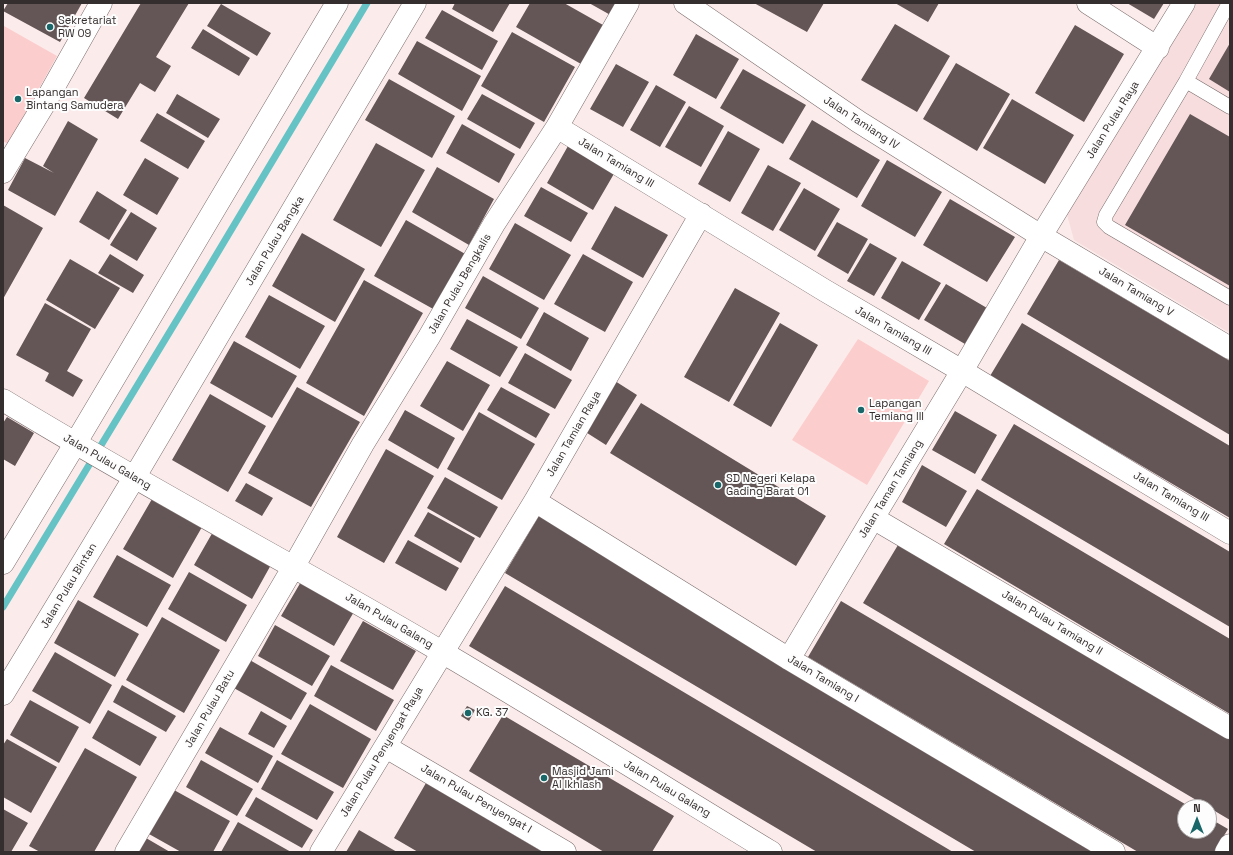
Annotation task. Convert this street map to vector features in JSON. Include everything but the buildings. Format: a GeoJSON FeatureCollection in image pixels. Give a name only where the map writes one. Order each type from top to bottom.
{"type":"FeatureCollection","features":[{"type":"Feature","properties":{"kind":"street"},"geometry":{"type":"LineString","coordinates":[[3,172],[43,106],[101,3]]}},
{"type":"Feature","properties":{"kind":"street"},"geometry":{"type":"LineString","coordinates":[[3,563],[80,447],[337,3]]}},
{"type":"Feature","properties":{"kind":"street","name":"Jalan Pulau Bangka"},"geometry":{"type":"LineString","coordinates":[[126,473],[415,3]]}},
{"type":"Feature","properties":{"kind":"street","name":"Jalan Pulau Bengkalis"},"geometry":{"type":"LineString","coordinates":[[294,566],[363,444],[429,337],[494,224],[558,127],[628,3]]}},
{"type":"Feature","properties":{"kind":"street","name":"Jalan Tamiang IV"},"geometry":{"type":"LineString","coordinates":[[685,3],[859,122],[1041,236]]}},
{"type":"Feature","properties":{"kind":"street"},"geometry":{"type":"LineString","coordinates":[[1088,3],[1158,48]]}},
{"type":"Feature","properties":{"kind":"street","name":"Jalan Pulau Raya"},"geometry":{"type":"LineString","coordinates":[[1041,236],[1158,48],[1184,3]]}},
{"type":"Feature","properties":{"kind":"street","name":"Jalan Tamiang III"},"geometry":{"type":"LineString","coordinates":[[558,127],[824,290],[962,371],[1230,533]]}},
{"type":"Feature","properties":{"kind":"street","name":"Jalan Tamian Raya"},"geometry":{"type":"LineString","coordinates":[[443,653],[535,501],[701,214]]}},
{"type":"Feature","properties":{"kind":"street","name":"Jalan Tamiang V"},"geometry":{"type":"LineString","coordinates":[[1041,236],[1230,348]]}},
{"type":"Feature","properties":{"kind":"street","name":"Jalan Taman Tamiang"},"geometry":{"type":"LineString","coordinates":[[789,660],[1041,236]]}},
{"type":"Feature","properties":{"kind":"street","name":"Jalan Pulau Galang"},"geometry":{"type":"LineString","coordinates":[[3,400],[80,447],[294,566],[443,653],[770,852]]}},
{"type":"Feature","properties":{"kind":"street","name":"Jalan Pulau Bintan"},"geometry":{"type":"LineString","coordinates":[[3,694],[126,473]]}},
{"type":"Feature","properties":{"kind":"street","name":"Jalan Tamiang I"},"geometry":{"type":"LineString","coordinates":[[535,501],[789,660],[1114,852]]}},
{"type":"Feature","properties":{"kind":"street","name":"Jalan Pulau Tamiang II"},"geometry":{"type":"LineString","coordinates":[[873,518],[1230,728]]}},
{"type":"Feature","properties":{"kind":"street","name":"Jalan Pulau Batu"},"geometry":{"type":"LineString","coordinates":[[126,852],[294,566]]}},
{"type":"Feature","properties":{"kind":"street","name":"Jalan Pulau Penyengat Raya"},"geometry":{"type":"LineString","coordinates":[[321,852],[443,653]]}},
{"type":"Feature","properties":{"kind":"street","name":"Jalan Pulau Penyengat I"},"geometry":{"type":"LineString","coordinates":[[386,747],[565,852]]}},
{"type":"Feature","properties":{"kind":"street"},"geometry":{"type":"LineString","coordinates":[[1226,852],[1230,845]]}},
{"type":"Feature","properties":{"kind":"lane"},"geometry":{"type":"LineString","coordinates":[[1229,3],[1186,81],[1106,215],[1104,222],[1109,227],[1230,298]]}},
{"type":"Feature","properties":{"kind":"lane"},"geometry":{"type":"LineString","coordinates":[[1186,81],[1230,107]]}},
{"type":"Feature","properties":{"kind":"shaded area"},"geometry":{"type":"Polygon","coordinates":[[[1195,3],[1230,3],[1230,333],[1074,240],[1066,211],[1195,3]]]}},
{"type":"Feature","properties":{"kind":"shaded area","name":"Lapangan Bintang Samudera"},"geometry":{"type":"Polygon","coordinates":[[[4,26],[57,56],[8,144],[3,141],[4,26]]]}},
{"type":"Feature","properties":{"kind":"shaded area","name":"Lapangan Temiang III"},"geometry":{"type":"Polygon","coordinates":[[[858,339],[929,381],[867,485],[792,440],[858,339]]]}},
{"type":"Feature","properties":{"kind":"waterway"},"geometry":{"type":"LineString","coordinates":[[3,607],[367,3]]}},
{"type":"Feature","properties":{"kind":"place","name":"Sekretariat RW 09"},"geometry":{"type":"Point","coordinates":[50,27]}},
{"type":"Feature","properties":{"kind":"place","name":"Lapangan Bintang Samudera"},"geometry":{"type":"Point","coordinates":[18,99]}},
{"type":"Feature","properties":{"kind":"place","name":"Lapangan Temiang III"},"geometry":{"type":"Point","coordinates":[861,410]}},
{"type":"Feature","properties":{"kind":"place","name":"SD Negeri Kelapa Gading Barat 01"},"geometry":{"type":"Point","coordinates":[718,485]}},
{"type":"Feature","properties":{"kind":"place","name":"KG. 37"},"geometry":{"type":"Point","coordinates":[468,713]}},
{"type":"Feature","properties":{"kind":"place","name":"Masjid Jami Al Ikhlash"},"geometry":{"type":"Point","coordinates":[544,778]}}]}
